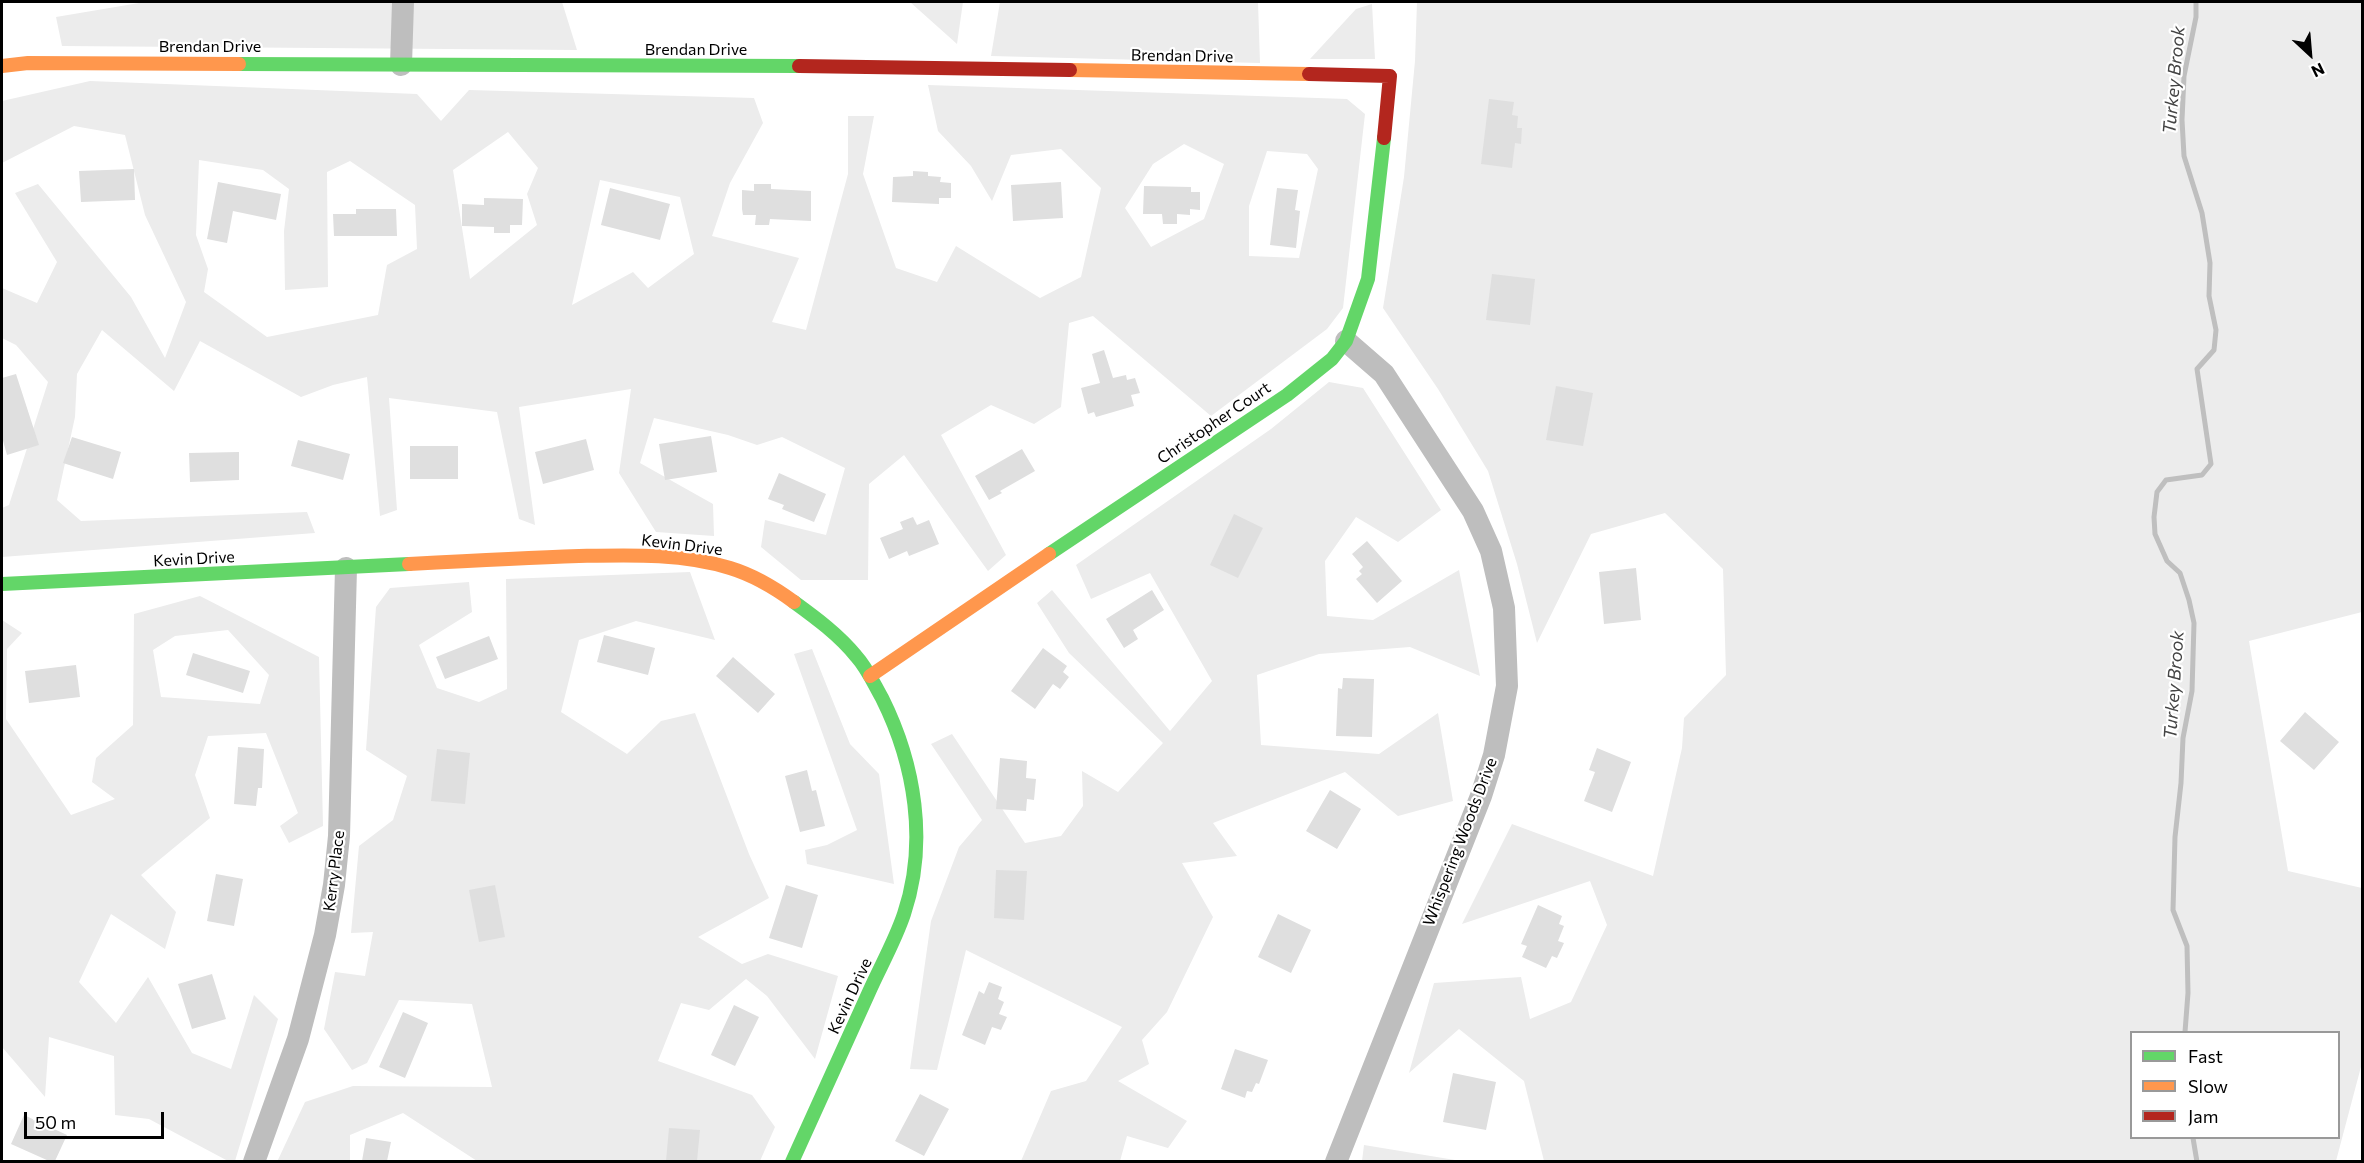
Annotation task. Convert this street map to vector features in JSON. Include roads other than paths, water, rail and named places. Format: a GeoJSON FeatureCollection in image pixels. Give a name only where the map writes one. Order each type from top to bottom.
{"type":"FeatureCollection","features":[{"type":"Feature","properties":{"kind":"street"},"geometry":{"type":"LineString","coordinates":[[401,65],[403,2]]}},
{"type":"Feature","properties":{"kind":"street","name":"Brendan Drive"},"geometry":{"type":"LineString","coordinates":[[2,66],[28,63],[922,68],[1389,76]]}},
{"type":"Feature","properties":{"kind":"street","name":"Christopher Court"},"geometry":{"type":"LineString","coordinates":[[870,676],[1287,395],[1332,359],[1346,341],[1368,279],[1379,196],[1389,76]]}},
{"type":"Feature","properties":{"kind":"street","name":"Whispering Woods Drive"},"geometry":{"type":"LineString","coordinates":[[1336,1161],[1481,796],[1494,755],[1507,686],[1504,608],[1491,551],[1473,511],[1384,374],[1346,341]]}},
{"type":"Feature","properties":{"kind":"street","name":"Kevin Drive"},"geometry":{"type":"LineString","coordinates":[[2,584],[552,557],[638,555],[689,559],[721,565],[756,579],[786,596],[825,626],[855,654],[894,718],[916,799],[917,829],[911,890],[891,946],[792,1161]]}},
{"type":"Feature","properties":{"kind":"street","name":"Kerry Place"},"geometry":{"type":"LineString","coordinates":[[254,1161],[298,1039],[325,935],[334,885],[339,836],[346,568]]}},
{"type":"Feature","properties":{"kind":"waterway","name":"Turkey Brook"},"geometry":{"type":"LineString","coordinates":[[2185,1031],[2188,993],[2187,946],[2173,910],[2175,837],[2183,738],[2192,691],[2194,623],[2180,573],[2167,561],[2155,534],[2154,517],[2157,492],[2166,480],[2202,475],[2211,464],[2197,369],[2214,350],[2216,330],[2209,296],[2210,263],[2202,213],[2184,156],[2182,120],[2184,76],[2196,17],[2196,2]]}},
{"type":"Feature","properties":{"kind":"waterway","name":"Turkey Brook"},"geometry":{"type":"LineString","coordinates":[[2193,1139],[2197,1162]]}}]}
